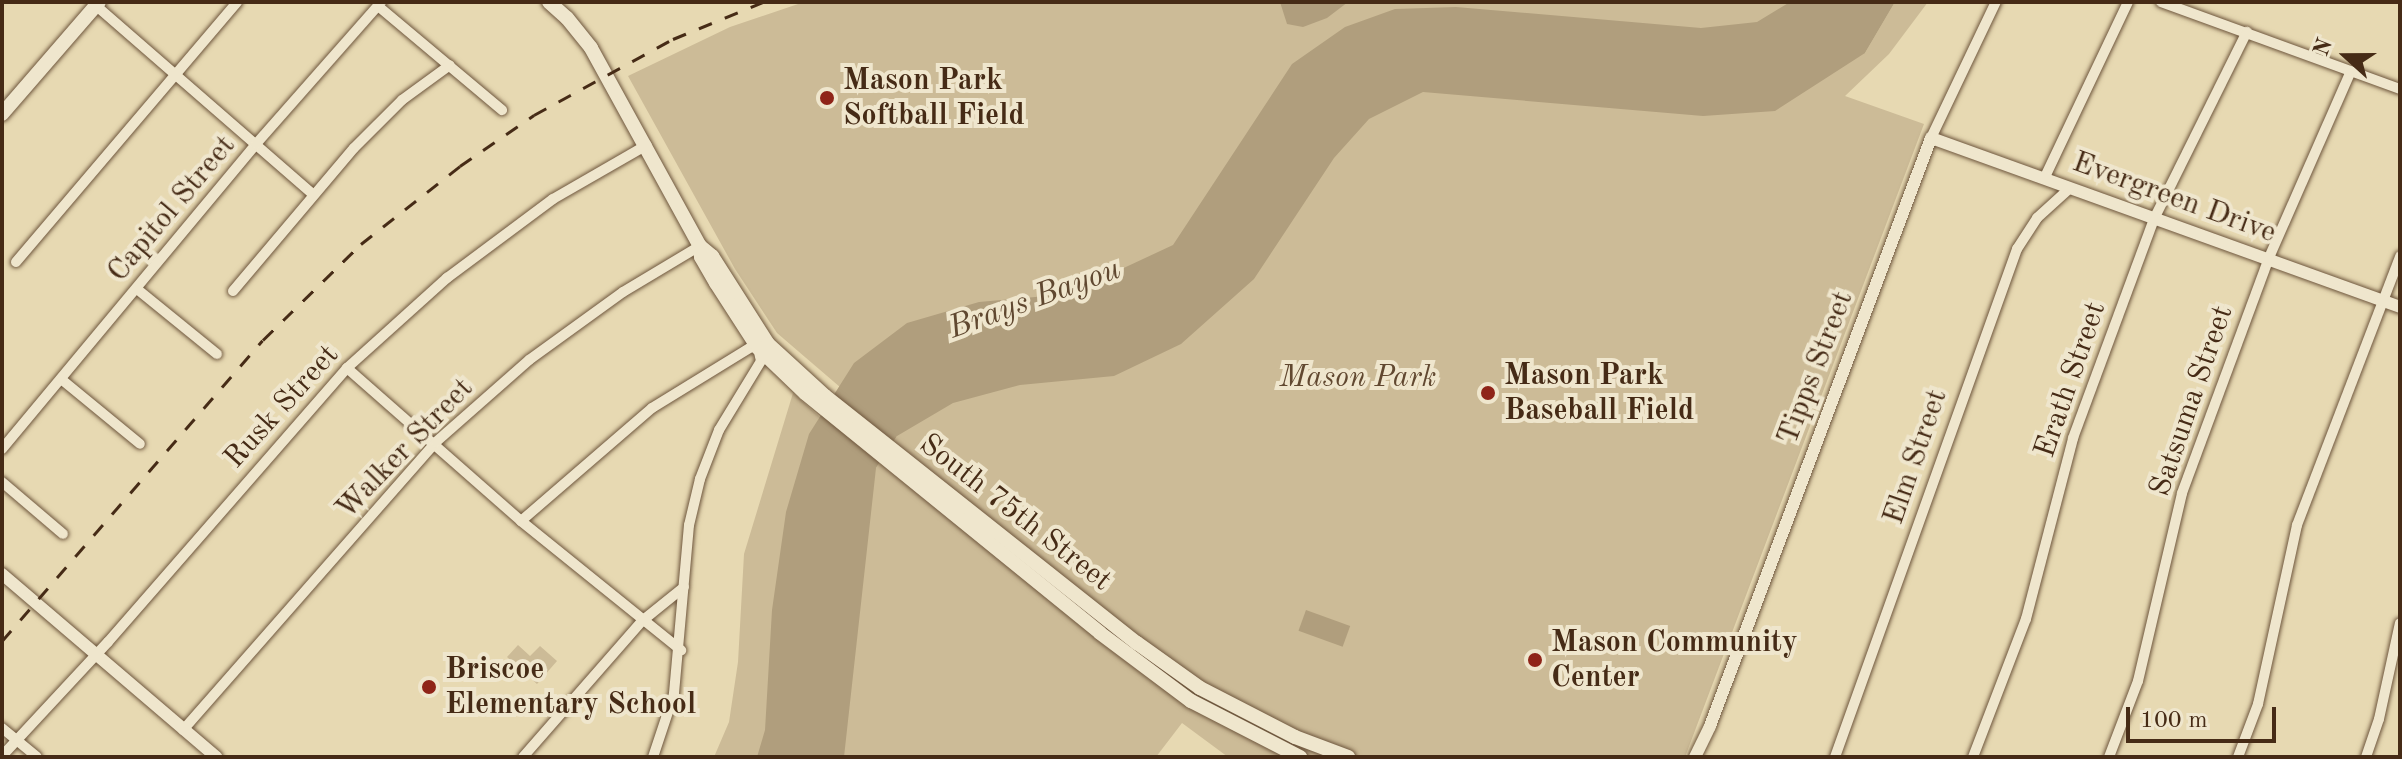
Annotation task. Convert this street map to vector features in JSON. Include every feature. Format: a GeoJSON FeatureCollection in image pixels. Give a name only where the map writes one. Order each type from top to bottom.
{"type":"FeatureCollection","features":[{"type":"Feature","properties":{"kind":"main road","name":"South 75th Street"},"geometry":{"type":"LineString","coordinates":[[549,2],[591,48],[647,145],[700,246],[701,257],[758,348],[1191,701],[1290,755]]}},
{"type":"Feature","properties":{"kind":"main road"},"geometry":{"type":"LineString","coordinates":[[2,114],[95,3]]}},
{"type":"Feature","properties":{"kind":"main road","name":"South 75th Street"},"geometry":{"type":"LineString","coordinates":[[700,246],[712,256],[768,344],[809,389]]}},
{"type":"Feature","properties":{"kind":"main road","name":"South 75th Street"},"geometry":{"type":"LineString","coordinates":[[906,468],[1200,688],[1295,737],[1348,757]]}},
{"type":"Feature","properties":{"kind":"street"},"geometry":{"type":"LineString","coordinates":[[16,262],[237,2]]}},
{"type":"Feature","properties":{"kind":"street","name":"Tipps Street"},"geometry":{"type":"LineString","coordinates":[[1695,757],[1710,726],[1931,138],[1996,2]]}},
{"type":"Feature","properties":{"kind":"street"},"geometry":{"type":"LineString","coordinates":[[2044,179],[2128,2]]}},
{"type":"Feature","properties":{"kind":"street"},"geometry":{"type":"LineString","coordinates":[[2161,2],[2400,89]]}},
{"type":"Feature","properties":{"kind":"street"},"geometry":{"type":"LineString","coordinates":[[95,3],[313,194]]}},
{"type":"Feature","properties":{"kind":"street"},"geometry":{"type":"LineString","coordinates":[[380,4],[502,110]]}},
{"type":"Feature","properties":{"kind":"street","name":"Capitol Street"},"geometry":{"type":"LineString","coordinates":[[2,449],[256,144],[380,4]]}},
{"type":"Feature","properties":{"kind":"street","name":"Erath Street"},"geometry":{"type":"LineString","coordinates":[[1973,757],[2026,619],[2073,438],[2154,219],[2247,32]]}},
{"type":"Feature","properties":{"kind":"street"},"geometry":{"type":"LineString","coordinates":[[233,291],[313,194],[402,100],[450,65]]}},
{"type":"Feature","properties":{"kind":"street","name":"Satsuma Street"},"geometry":{"type":"LineString","coordinates":[[2109,757],[2138,681],[2182,493],[2268,260],[2351,71]]}},
{"type":"Feature","properties":{"kind":"street","name":"Evergreen Drive"},"geometry":{"type":"LineString","coordinates":[[1931,138],[2400,307]]}},
{"type":"Feature","properties":{"kind":"street","name":"Rusk Street"},"geometry":{"type":"LineString","coordinates":[[2,756],[347,368],[471,260],[553,199],[647,145]]}},
{"type":"Feature","properties":{"kind":"street","name":"Elm Street"},"geometry":{"type":"LineString","coordinates":[[1835,757],[2017,249],[2037,218],[2070,188]]}},
{"type":"Feature","properties":{"kind":"street","name":"Walker Street"},"geometry":{"type":"LineString","coordinates":[[183,730],[436,442],[529,360],[623,292],[700,246]]}},
{"type":"Feature","properties":{"kind":"street"},"geometry":{"type":"LineString","coordinates":[[2238,757],[2258,704],[2297,525],[2400,256]]}},
{"type":"Feature","properties":{"kind":"street"},"geometry":{"type":"LineString","coordinates":[[137,289],[217,354]]}},
{"type":"Feature","properties":{"kind":"street"},"geometry":{"type":"LineString","coordinates":[[521,521],[652,408],[751,347],[758,348],[761,361],[719,430],[700,479],[689,525],[681,650],[674,694],[653,757]]}},
{"type":"Feature","properties":{"kind":"street"},"geometry":{"type":"LineString","coordinates":[[347,368],[436,442],[521,521],[681,650]]}},
{"type":"Feature","properties":{"kind":"street"},"geometry":{"type":"LineString","coordinates":[[61,379],[140,444]]}},
{"type":"Feature","properties":{"kind":"street"},"geometry":{"type":"LineString","coordinates":[[2,482],[63,534]]}},
{"type":"Feature","properties":{"kind":"street"},"geometry":{"type":"LineString","coordinates":[[2,574],[216,757]]}},
{"type":"Feature","properties":{"kind":"street"},"geometry":{"type":"LineString","coordinates":[[523,757],[642,621],[684,587]]}},
{"type":"Feature","properties":{"kind":"street"},"geometry":{"type":"LineString","coordinates":[[2366,757],[2379,719],[2400,623]]}},
{"type":"Feature","properties":{"kind":"street"},"geometry":{"type":"LineString","coordinates":[[2,728],[37,757]]}},
{"type":"Feature","properties":{"kind":"street"},"geometry":{"type":"LineString","coordinates":[[1290,755],[1295,737]]}},
{"type":"Feature","properties":{"kind":"green space","name":"Mason Park"},"geometry":{"type":"Polygon","coordinates":[[[804,2],[1821,2],[1865,53],[1895,2],[1928,2],[1889,54],[1845,96],[1924,124],[1685,757],[1228,757],[1182,723],[1156,757],[714,757],[729,722],[738,662],[744,554],[793,393],[876,468],[897,436],[777,333],[735,269],[628,76],[730,27],[804,2]]]}},
{"type":"Feature","properties":{"kind":"green space"},"geometry":{"type":"Polygon","coordinates":[[[518,645],[530,656],[540,646],[557,661],[537,684],[507,657],[518,645]]]}},
{"type":"Feature","properties":{"kind":"water"},"geometry":{"type":"Polygon","coordinates":[[[1280,2],[1348,2],[1327,18],[1303,27],[1287,24],[1280,2]]]}},
{"type":"Feature","properties":{"kind":"water","name":"Brays Bayou"},"geometry":{"type":"Polygon","coordinates":[[[1790,2],[1895,2],[1865,53],[1775,111],[1703,116],[1423,92],[1369,119],[1334,158],[1254,279],[1181,344],[1114,376],[1020,385],[953,403],[897,436],[876,468],[844,757],[757,757],[765,730],[772,610],[786,512],[809,434],[854,363],[907,323],[979,302],[1068,294],[1173,245],[1292,64],[1345,27],[1395,9],[1456,7],[1701,28],[1757,22],[1790,2]]]}},
{"type":"Feature","properties":{"kind":"water"},"geometry":{"type":"Polygon","coordinates":[[[1306,610],[1350,626],[1343,647],[1298,631],[1306,610]]]}},
{"type":"Feature","properties":{"kind":"railway"},"geometry":{"type":"LineString","coordinates":[[2,641],[263,340],[361,244],[460,166],[534,115],[673,39],[763,2]]}},
{"type":"Feature","properties":{"kind":"place","name":"Mason Park Softball Field"},"geometry":{"type":"Point","coordinates":[827,98]}},
{"type":"Feature","properties":{"kind":"place","name":"Mason Park Baseball Field"},"geometry":{"type":"Point","coordinates":[1488,393]}},
{"type":"Feature","properties":{"kind":"place","name":"Mason Community Center"},"geometry":{"type":"Point","coordinates":[1535,660]}},
{"type":"Feature","properties":{"kind":"place","name":"Briscoe Elementary School"},"geometry":{"type":"Point","coordinates":[429,687]}}]}
